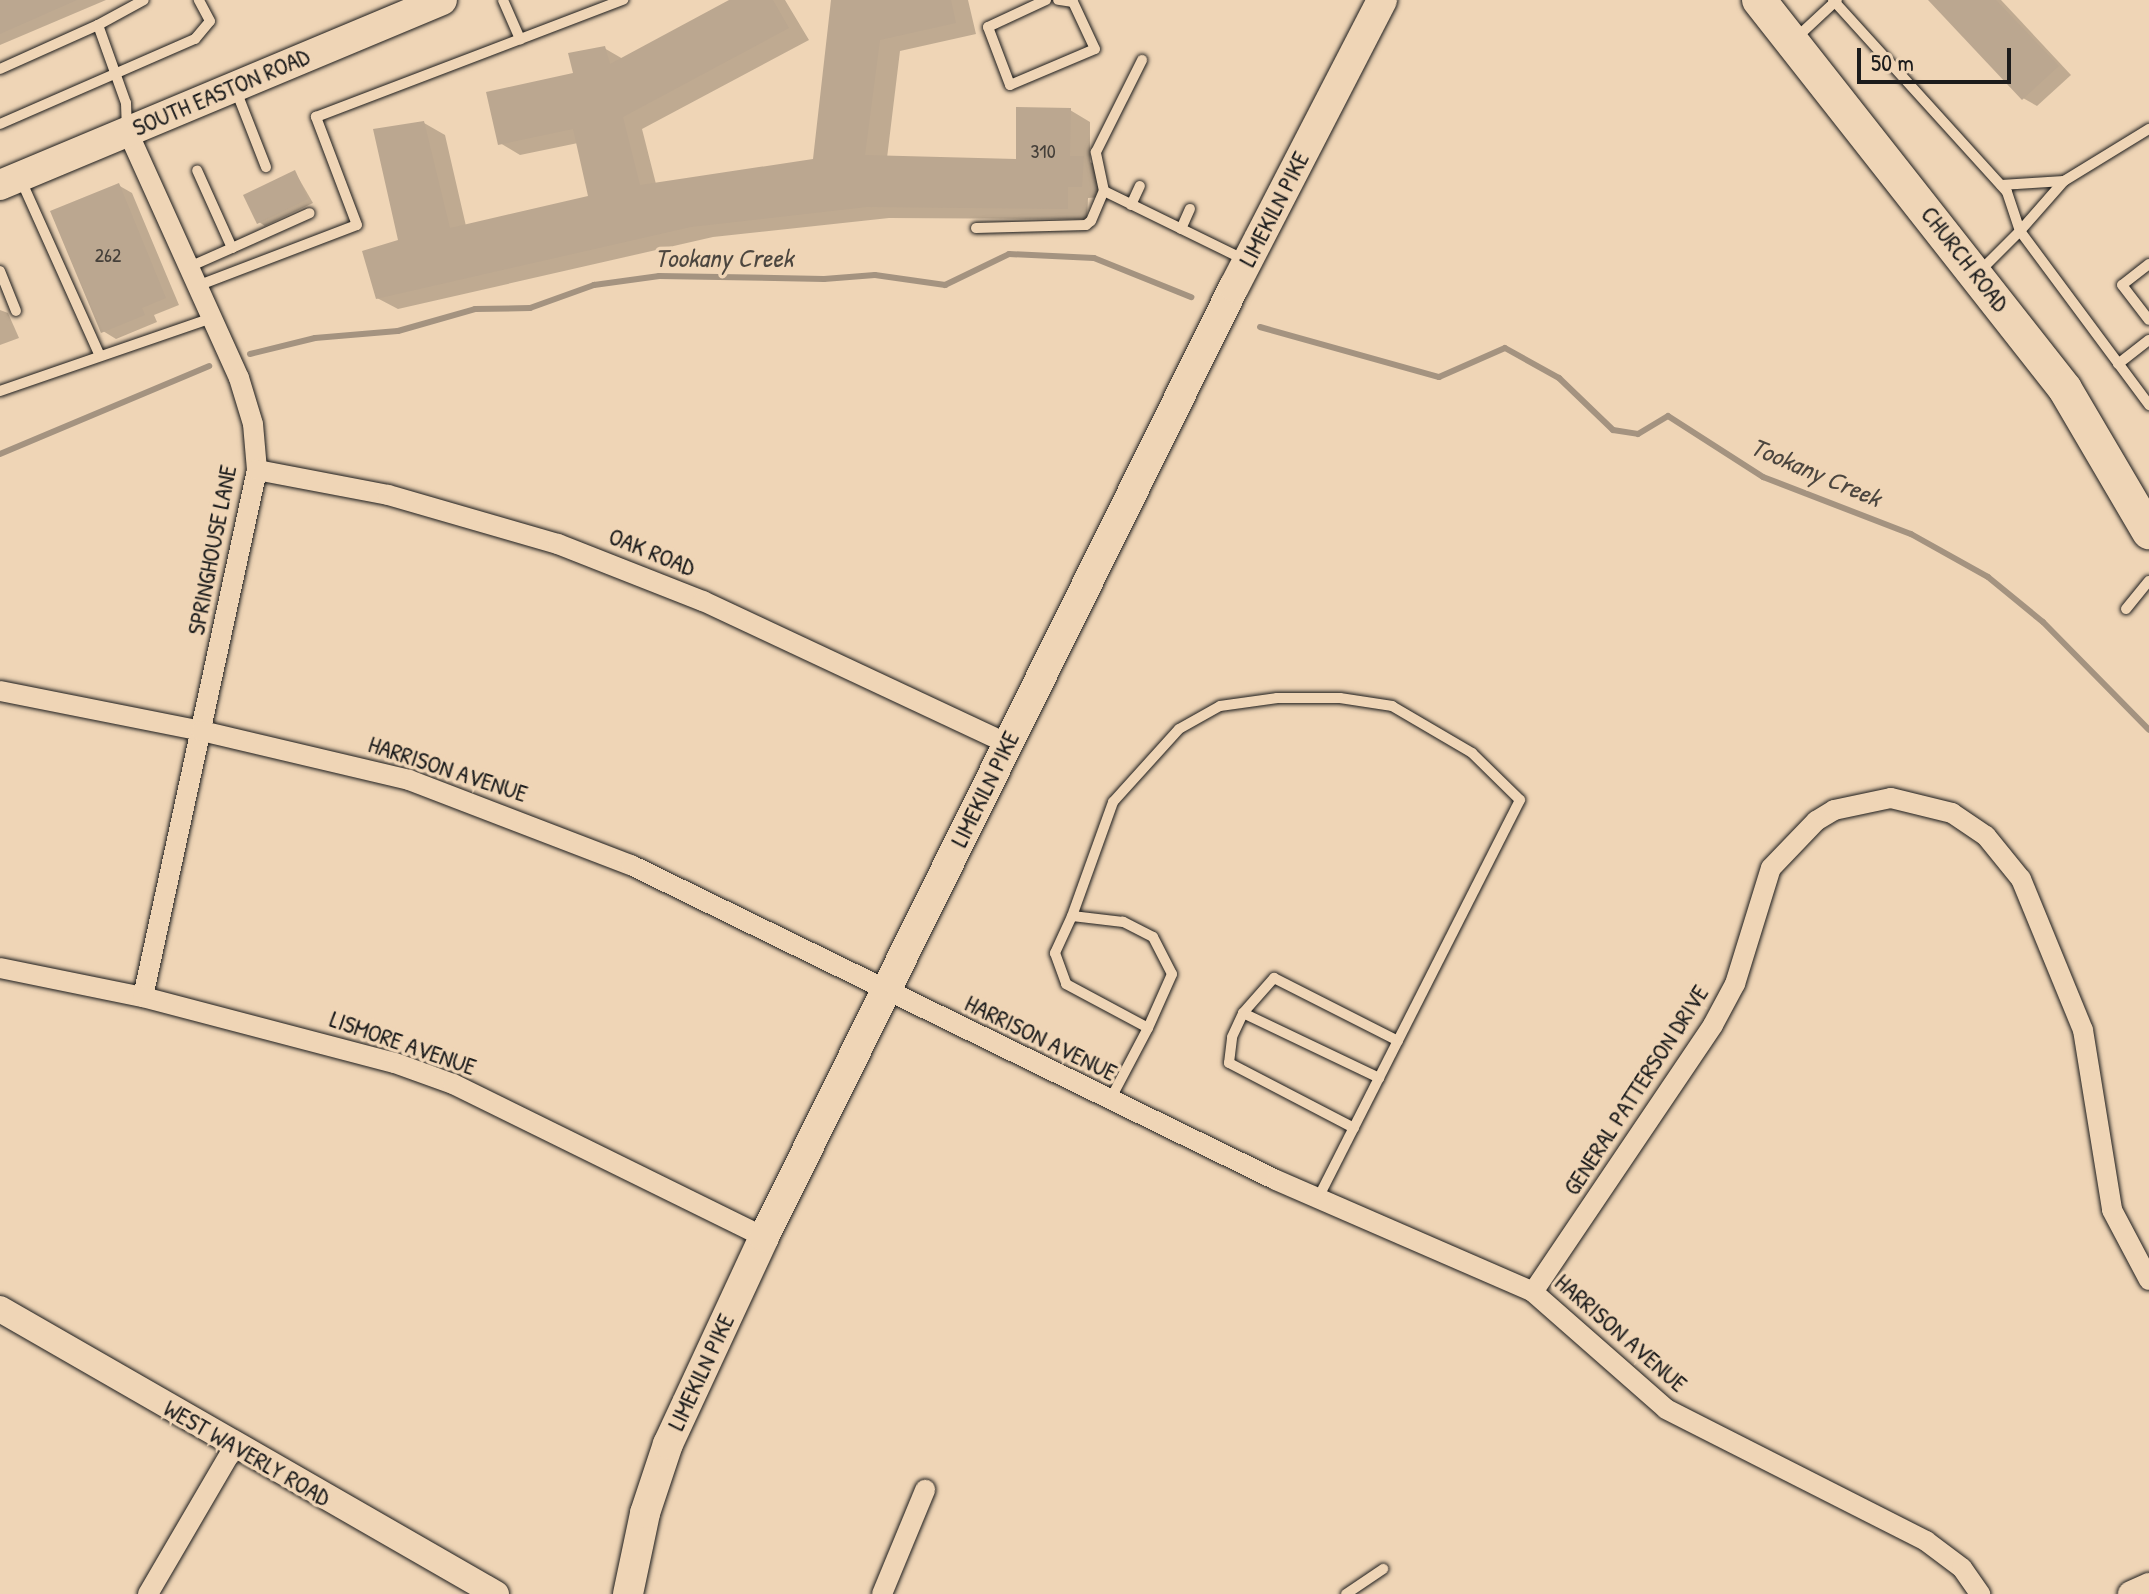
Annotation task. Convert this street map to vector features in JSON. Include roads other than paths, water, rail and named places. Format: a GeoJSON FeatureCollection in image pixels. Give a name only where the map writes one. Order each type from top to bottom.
{"type":"FeatureCollection","features":[{"type":"Feature","properties":{"kind":"main road","name":"SOUTH EASTON ROAD"},"geometry":{"type":"LineString","coordinates":[[10,181],[442,0]]}},
{"type":"Feature","properties":{"kind":"main road","name":"LIMEKILN PIKE"},"geometry":{"type":"LineString","coordinates":[[628,1594],[645,1513],[668,1444],[764,1237],[1247,261],[1382,0]]}},
{"type":"Feature","properties":{"kind":"main road","name":"CHURCH ROAD"},"geometry":{"type":"LineString","coordinates":[[1759,0],[2065,389],[2149,532]]}},
{"type":"Feature","properties":{"kind":"street","name":"SPRINGHOUSE LANE"},"geometry":{"type":"LineString","coordinates":[[127,130],[212,318],[247,406],[257,470],[143,997]]}},
{"type":"Feature","properties":{"kind":"street","name":"OAK ROAD"},"geometry":{"type":"LineString","coordinates":[[257,470],[388,495],[571,549],[703,601],[1008,744]]}},
{"type":"Feature","properties":{"kind":"street","name":"HARRISON AVENUE"},"geometry":{"type":"LineString","coordinates":[[0,691],[202,731],[409,780],[498,810],[631,865],[1110,1100],[1318,1198],[1533,1292],[1666,1409],[1926,1541],[1971,1577],[1980,1594]]}},
{"type":"Feature","properties":{"kind":"street","name":"GENERAL PATTERSON DRIVE"},"geometry":{"type":"LineString","coordinates":[[1533,1292],[1713,1025],[1735,984],[1771,868],[1816,821],[1834,810],[1891,798],[1952,813],[1986,836],[2021,879],[2083,1030],[2112,1210],[2149,1280]]}},
{"type":"Feature","properties":{"kind":"street","name":"LISMORE AVENUE"},"geometry":{"type":"LineString","coordinates":[[0,968],[143,997],[347,1047],[453,1084],[764,1237]]}},
{"type":"Feature","properties":{"kind":"street","name":"WEST WAVERLY ROAD"},"geometry":{"type":"LineString","coordinates":[[0,1309],[234,1447],[496,1594]]}},
{"type":"Feature","properties":{"kind":"street"},"geometry":{"type":"LineString","coordinates":[[148,1594],[234,1447]]}},
{"type":"Feature","properties":{"kind":"street"},"geometry":{"type":"LineString","coordinates":[[882,1594],[925,1490]]}},
{"type":"Feature","properties":{"kind":"street"},"geometry":{"type":"LineString","coordinates":[[2131,1594],[2149,1586]]}},
{"type":"Feature","properties":{"kind":"lane"},"geometry":{"type":"LineString","coordinates":[[0,69],[98,25],[144,0]]}},
{"type":"Feature","properties":{"kind":"lane"},"geometry":{"type":"LineString","coordinates":[[0,124],[114,70],[195,39],[210,21],[199,0]]}},
{"type":"Feature","properties":{"kind":"lane"},"geometry":{"type":"LineString","coordinates":[[503,0],[520,39]]}},
{"type":"Feature","properties":{"kind":"lane"},"geometry":{"type":"LineString","coordinates":[[193,277],[357,225],[316,117],[623,0]]}},
{"type":"Feature","properties":{"kind":"lane"},"geometry":{"type":"LineString","coordinates":[[1046,0],[988,27],[1010,85],[1095,49],[1073,2],[1058,0]]}},
{"type":"Feature","properties":{"kind":"lane"},"geometry":{"type":"LineString","coordinates":[[1793,40],[1835,1],[2001,185],[2020,231],[2149,405]]}},
{"type":"Feature","properties":{"kind":"lane"},"geometry":{"type":"LineString","coordinates":[[98,25],[126,103],[127,130]]}},
{"type":"Feature","properties":{"kind":"lane"},"geometry":{"type":"LineString","coordinates":[[976,228],[1086,225],[1104,191],[1096,152],[1142,60]]}},
{"type":"Feature","properties":{"kind":"lane"},"geometry":{"type":"LineString","coordinates":[[235,86],[266,167]]}},
{"type":"Feature","properties":{"kind":"lane"},"geometry":{"type":"LineString","coordinates":[[1977,274],[2064,181],[2149,129]]}},
{"type":"Feature","properties":{"kind":"lane"},"geometry":{"type":"LineString","coordinates":[[197,170],[232,248]]}},
{"type":"Feature","properties":{"kind":"lane"},"geometry":{"type":"LineString","coordinates":[[10,181],[100,356]]}},
{"type":"Feature","properties":{"kind":"lane"},"geometry":{"type":"LineString","coordinates":[[2001,185],[2064,181]]}},
{"type":"Feature","properties":{"kind":"lane"},"geometry":{"type":"LineString","coordinates":[[1131,205],[1140,186]]}},
{"type":"Feature","properties":{"kind":"lane"},"geometry":{"type":"LineString","coordinates":[[1104,191],[1247,261]]}},
{"type":"Feature","properties":{"kind":"lane"},"geometry":{"type":"LineString","coordinates":[[1181,229],[1190,209]]}},
{"type":"Feature","properties":{"kind":"lane"},"geometry":{"type":"LineString","coordinates":[[193,277],[232,248],[310,213]]}},
{"type":"Feature","properties":{"kind":"lane"},"geometry":{"type":"LineString","coordinates":[[2149,264],[2122,285],[2149,320]]}},
{"type":"Feature","properties":{"kind":"lane"},"geometry":{"type":"LineString","coordinates":[[0,271],[5,297],[16,311]]}},
{"type":"Feature","properties":{"kind":"lane"},"geometry":{"type":"LineString","coordinates":[[0,391],[212,318]]}},
{"type":"Feature","properties":{"kind":"lane"},"geometry":{"type":"LineString","coordinates":[[2118,364],[2149,340]]}},
{"type":"Feature","properties":{"kind":"lane"},"geometry":{"type":"LineString","coordinates":[[2126,609],[2149,581]]}},
{"type":"Feature","properties":{"kind":"lane"},"geometry":{"type":"LineString","coordinates":[[1148,1028],[1066,984],[1055,953],[1072,916],[1113,802],[1179,729],[1220,706],[1277,698],[1340,698],[1392,706],[1472,753],[1520,800],[1318,1198]]}},
{"type":"Feature","properties":{"kind":"lane"},"geometry":{"type":"LineString","coordinates":[[1072,916],[1123,922],[1153,937],[1172,974],[1110,1100]]}},
{"type":"Feature","properties":{"kind":"lane"},"geometry":{"type":"LineString","coordinates":[[1354,1128],[1229,1063],[1243,1013],[1274,978],[1398,1041]]}},
{"type":"Feature","properties":{"kind":"lane"},"geometry":{"type":"LineString","coordinates":[[1243,1013],[1379,1078]]}},
{"type":"Feature","properties":{"kind":"lane"},"geometry":{"type":"LineString","coordinates":[[1346,1594],[1383,1569]]}},
{"type":"Feature","properties":{"kind":"waterway","name":"Tookany Creek"},"geometry":{"type":"LineString","coordinates":[[250,354],[315,338],[398,331],[475,309],[530,308],[594,285],[659,276],[824,279],[875,275],[945,285],[1009,254],[1094,258],[1191,297]]}},
{"type":"Feature","properties":{"kind":"waterway","name":"Tookany Creek"},"geometry":{"type":"LineString","coordinates":[[1260,327],[1439,377],[1505,348],[1559,378],[1613,430],[1638,434],[1668,416],[1763,477],[1911,534],[1988,577],[2043,622],[2149,730]]}},
{"type":"Feature","properties":{"kind":"waterway","name":"Tookany Creek"},"geometry":{"type":"LineString","coordinates":[[0,454],[209,366]]}}]}
